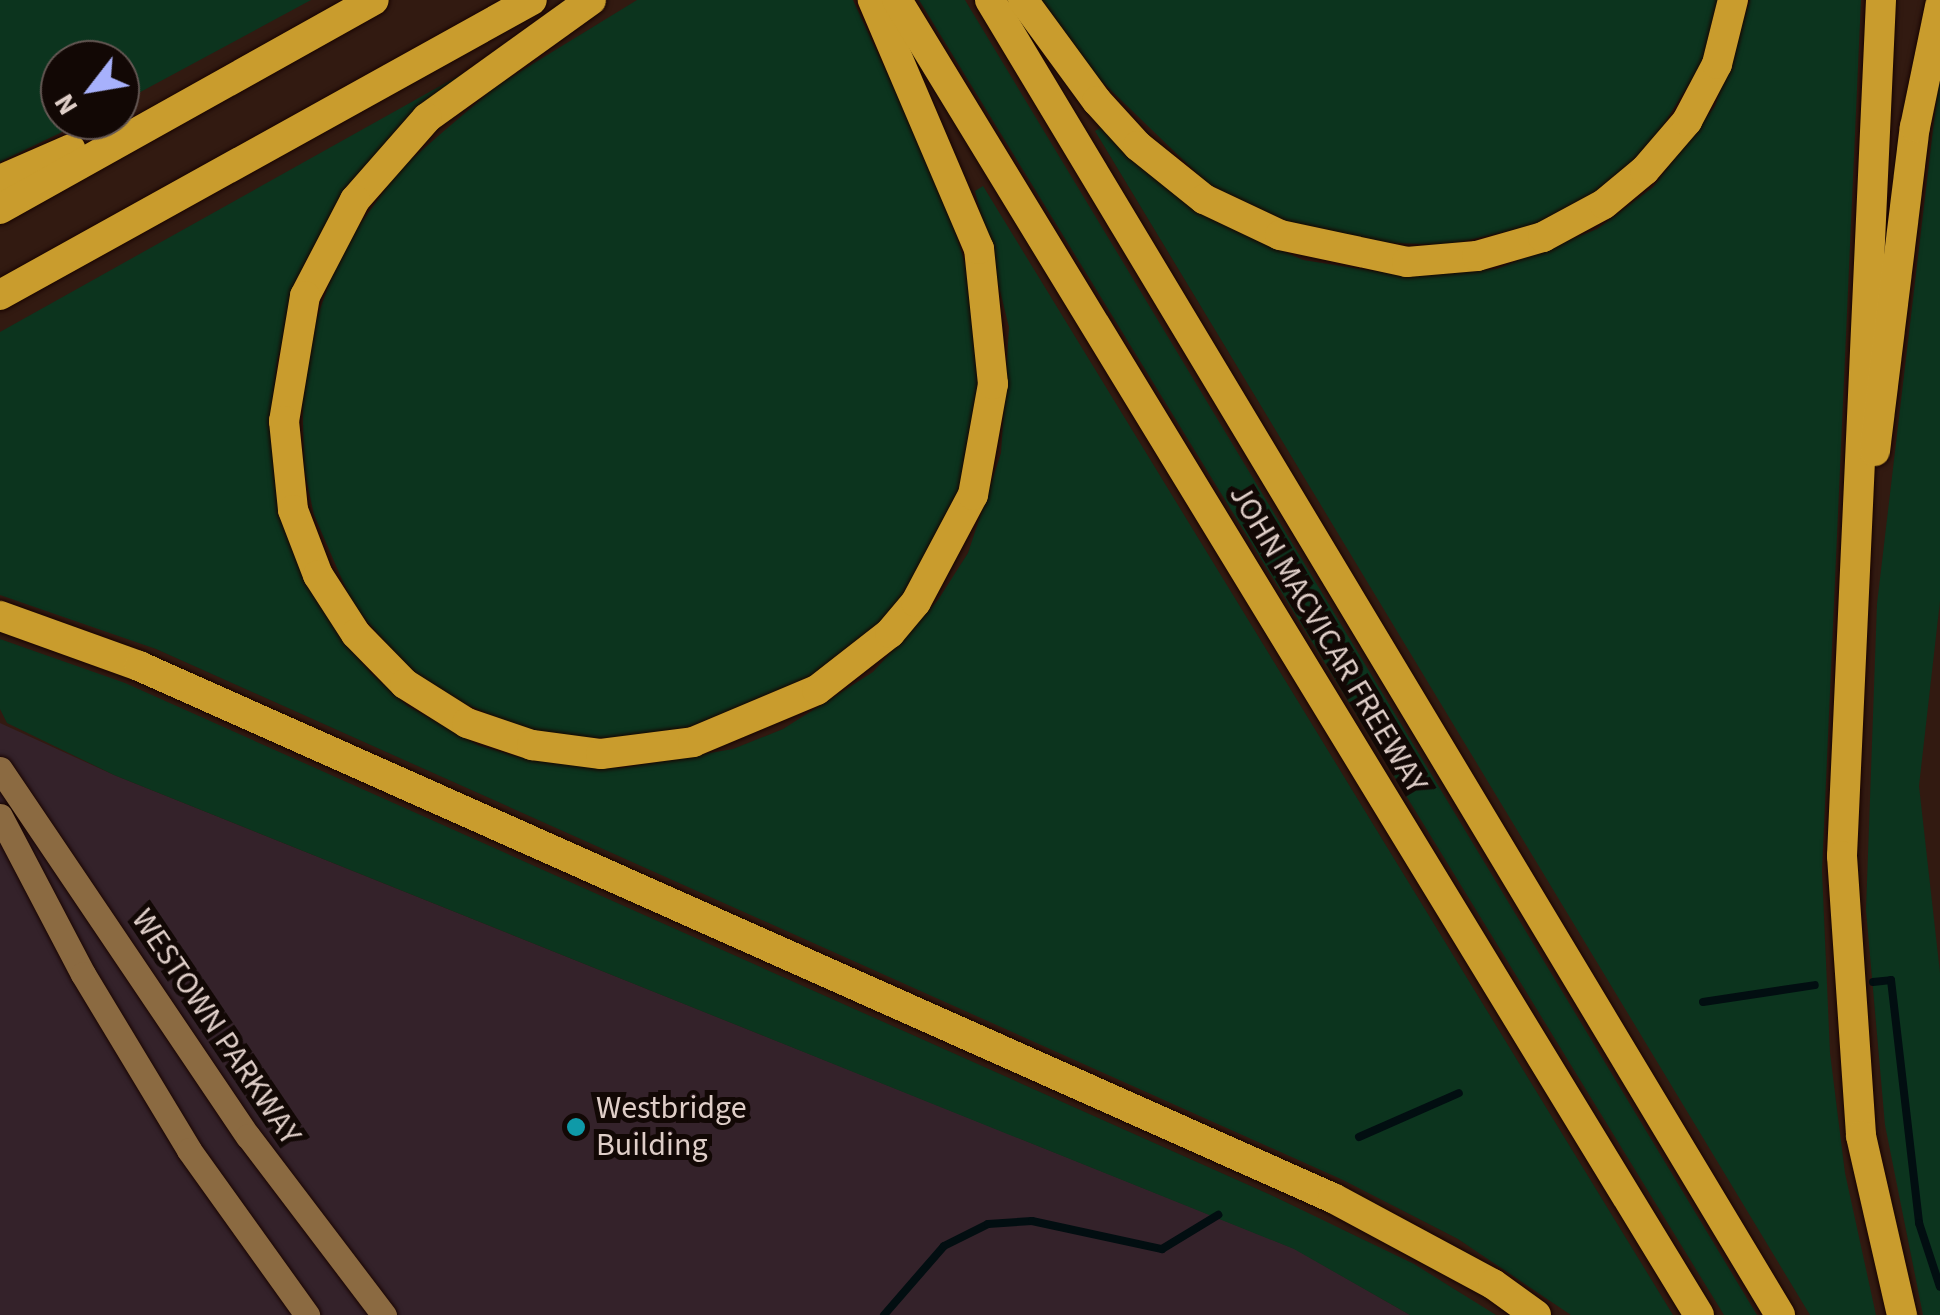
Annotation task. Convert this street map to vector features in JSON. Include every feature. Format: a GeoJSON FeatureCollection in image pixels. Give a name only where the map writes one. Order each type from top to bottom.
{"type":"FeatureCollection","features":[{"type":"Feature","properties":{"kind":"highway"},"geometry":{"type":"LineString","coordinates":[[0,209],[374,0]]}},
{"type":"Feature","properties":{"kind":"highway"},"geometry":{"type":"LineString","coordinates":[[0,295],[532,0]]}},
{"type":"Feature","properties":{"kind":"highway"},"geometry":{"type":"LineString","coordinates":[[591,0],[427,118],[355,200],[305,296],[284,422],[293,510],[318,575],[356,634],[404,684],[467,724],[532,746],[600,754],[693,742],[817,690],[890,633],[916,602],[973,496],[993,384],[978,249],[872,0]]}},
{"type":"Feature","properties":{"kind":"highway","name":"JOHN MACVICAR FREEWAY"},"geometry":{"type":"LineString","coordinates":[[897,0],[1699,1315]]}},
{"type":"Feature","properties":{"kind":"highway","name":"JOHN MACVICAR FREEWAY"},"geometry":{"type":"LineString","coordinates":[[990,0],[1780,1315]]}},
{"type":"Feature","properties":{"kind":"highway"},"geometry":{"type":"LineString","coordinates":[[1023,0],[1128,135],[1204,198],[1280,235],[1407,262],[1476,256],[1544,237],[1604,204],[1646,170],[1687,121],[1716,64],[1733,0]]}},
{"type":"Feature","properties":{"kind":"highway"},"geometry":{"type":"LineString","coordinates":[[1881,0],[1842,856],[1853,1070],[1861,1136],[1902,1315]]}},
{"type":"Feature","properties":{"kind":"highway"},"geometry":{"type":"LineString","coordinates":[[1855,567],[1882,412],[1915,127],[1940,6]]}},
{"type":"Feature","properties":{"kind":"highway"},"geometry":{"type":"LineString","coordinates":[[0,180],[220,84]]}},
{"type":"Feature","properties":{"kind":"highway"},"geometry":{"type":"LineString","coordinates":[[0,616],[139,666],[1334,1198],[1493,1284],[1536,1315]]}},
{"type":"Feature","properties":{"kind":"street","name":"WESTOWN PARKWAY"},"geometry":{"type":"LineString","coordinates":[[0,769],[248,1136],[341,1266],[384,1315]]}},
{"type":"Feature","properties":{"kind":"street"},"geometry":{"type":"LineString","coordinates":[[0,816],[83,974],[189,1150],[307,1315]]}},
{"type":"Feature","properties":{"kind":"shaded area"},"geometry":{"type":"Polygon","coordinates":[[[0,723],[114,775],[1295,1249],[1410,1315],[0,1315],[0,723]]]}},
{"type":"Feature","properties":{"kind":"green space"},"geometry":{"type":"Polygon","coordinates":[[[0,0],[311,0],[140,92],[140,40],[40,40],[40,140],[46,140],[0,162],[0,0]]]}},
{"type":"Feature","properties":{"kind":"green space"},"geometry":{"type":"Polygon","coordinates":[[[637,0],[853,0],[945,197],[968,273],[980,399],[957,501],[910,588],[874,631],[798,690],[707,726],[620,739],[572,737],[524,729],[451,698],[413,673],[354,607],[314,515],[304,469],[302,380],[309,340],[341,250],[400,169],[495,87],[637,0]]]}},
{"type":"Feature","properties":{"kind":"green space"},"geometry":{"type":"Polygon","coordinates":[[[919,0],[965,0],[1757,1315],[1724,1315],[919,0]]]}},
{"type":"Feature","properties":{"kind":"green space"},"geometry":{"type":"Polygon","coordinates":[[[1041,0],[1720,0],[1712,47],[1650,147],[1596,194],[1549,222],[1447,245],[1366,242],[1291,224],[1209,185],[1095,75],[1041,0]]]}},
{"type":"Feature","properties":{"kind":"green space"},"geometry":{"type":"Polygon","coordinates":[[[1750,0],[1861,0],[1822,871],[1830,1053],[1845,1173],[1876,1315],[1810,1315],[1095,131],[1105,125],[1207,216],[1303,260],[1401,275],[1496,269],[1597,229],[1653,187],[1715,106],[1750,0]]]}},
{"type":"Feature","properties":{"kind":"green space"},"geometry":{"type":"Polygon","coordinates":[[[1940,70],[1940,601],[1919,786],[1940,973],[1940,1315],[1923,1315],[1885,1125],[1866,910],[1877,604],[1940,70]]]}},
{"type":"Feature","properties":{"kind":"green space"},"geometry":{"type":"Polygon","coordinates":[[[467,71],[347,186],[305,263],[277,361],[272,420],[298,562],[340,637],[371,673],[408,706],[478,745],[518,757],[621,768],[733,749],[783,729],[873,672],[938,600],[968,553],[1001,453],[1009,327],[975,191],[983,186],[1673,1315],[1571,1315],[1458,1239],[1343,1180],[156,649],[0,595],[0,332],[467,71]]]}},
{"type":"Feature","properties":{"kind":"green space"},"geometry":{"type":"Polygon","coordinates":[[[0,639],[125,683],[1273,1196],[1414,1264],[1496,1315],[1410,1315],[1294,1249],[114,775],[7,723],[0,709],[0,639]]]}},
{"type":"Feature","properties":{"kind":"waterway"},"geometry":{"type":"LineString","coordinates":[[1873,982],[1891,980],[1919,1223],[1940,1287]]}},
{"type":"Feature","properties":{"kind":"waterway"},"geometry":{"type":"LineString","coordinates":[[1703,1002],[1815,985]]}},
{"type":"Feature","properties":{"kind":"waterway"},"geometry":{"type":"LineString","coordinates":[[1359,1137],[1459,1093]]}},
{"type":"Feature","properties":{"kind":"waterway"},"geometry":{"type":"LineString","coordinates":[[884,1315],[944,1246],[988,1224],[1032,1221],[1162,1249],[1218,1215]]}},
{"type":"Feature","properties":{"kind":"place","name":"Westbridge Building"},"geometry":{"type":"Point","coordinates":[576,1127]}}]}
